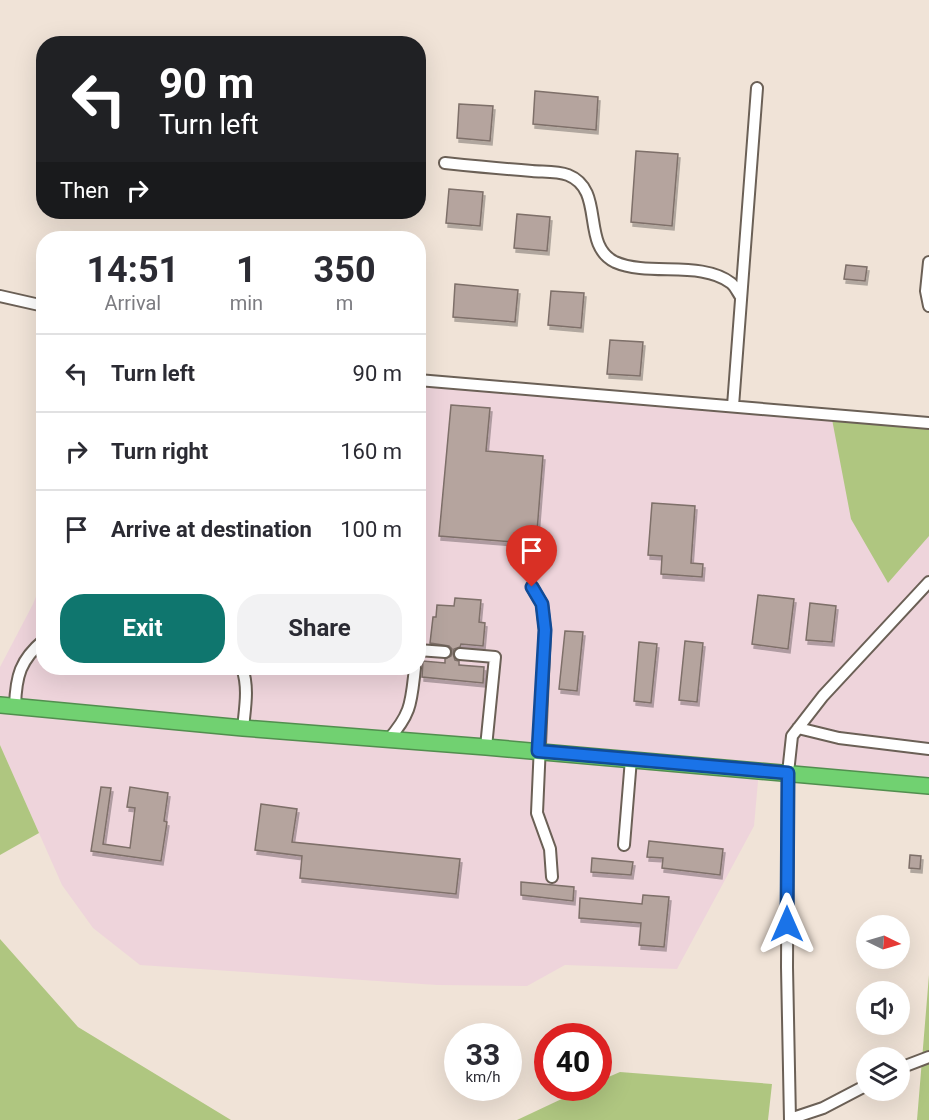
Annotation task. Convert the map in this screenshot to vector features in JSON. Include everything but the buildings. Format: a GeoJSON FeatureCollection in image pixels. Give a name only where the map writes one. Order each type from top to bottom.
{"type":"FeatureCollection","features":[{"type":"Feature","properties":{"kind":"highway"},"geometry":{"type":"LineString","coordinates":[[7,705],[243,728],[538,751],[929,786]]}},
{"type":"Feature","properties":{"kind":"street"},"geometry":{"type":"LineString","coordinates":[[733,406],[757,88]]}},
{"type":"Feature","properties":{"kind":"street"},"geometry":{"type":"LineString","coordinates":[[446,163],[568,175],[585,187],[591,205],[598,246],[607,257],[631,266],[700,272],[718,276],[732,283],[741,297]]}},
{"type":"Feature","properties":{"kind":"street"},"geometry":{"type":"LineString","coordinates":[[929,262],[926,291],[929,306]]}},
{"type":"Feature","properties":{"kind":"street"},"geometry":{"type":"LineString","coordinates":[[0,296],[36,304]]}},
{"type":"Feature","properties":{"kind":"street"},"geometry":{"type":"LineString","coordinates":[[426,381],[929,423]]}},
{"type":"Feature","properties":{"kind":"street"},"geometry":{"type":"LineString","coordinates":[[856,1091],[823,1108],[790,1120],[787,967],[788,773],[792,736],[823,696],[929,582]]}},
{"type":"Feature","properties":{"kind":"street"},"geometry":{"type":"LineString","coordinates":[[532,587],[542,604],[545,630],[537,813],[550,849],[552,877]]}},
{"type":"Feature","properties":{"kind":"street"},"geometry":{"type":"LineString","coordinates":[[7,705],[16,680],[36,647]]}},
{"type":"Feature","properties":{"kind":"street"},"geometry":{"type":"LineString","coordinates":[[426,651],[446,652]]}},
{"type":"Feature","properties":{"kind":"street"},"geometry":{"type":"LineString","coordinates":[[460,654],[495,657],[486,747]]}},
{"type":"Feature","properties":{"kind":"street"},"geometry":{"type":"LineString","coordinates":[[243,728],[246,696],[244,675]]}},
{"type":"Feature","properties":{"kind":"street"},"geometry":{"type":"LineString","coordinates":[[388,740],[403,723],[409,711],[414,675]]}},
{"type":"Feature","properties":{"kind":"street"},"geometry":{"type":"LineString","coordinates":[[798,728],[839,738],[929,749]]}},
{"type":"Feature","properties":{"kind":"street"},"geometry":{"type":"LineString","coordinates":[[624,845],[631,759]]}},
{"type":"Feature","properties":{"kind":"street"},"geometry":{"type":"LineString","coordinates":[[910,1064],[929,1057]]}},
{"type":"Feature","properties":{"kind":"shaded area"},"geometry":{"type":"Polygon","coordinates":[[[426,381],[929,423],[929,786],[759,770],[754,826],[677,969],[565,965],[527,986],[437,985],[140,965],[93,928],[62,885],[0,745],[0,667],[36,596],[36,675],[426,675],[426,381]]]}},
{"type":"Feature","properties":{"kind":"green space"},"geometry":{"type":"Polygon","coordinates":[[[831,414],[929,423],[929,536],[888,583],[851,519],[831,414]]]}},
{"type":"Feature","properties":{"kind":"green space"},"geometry":{"type":"Polygon","coordinates":[[[0,745],[39,833],[0,855],[0,745]]]}},
{"type":"Feature","properties":{"kind":"green space"},"geometry":{"type":"Polygon","coordinates":[[[0,939],[78,1027],[231,1120],[0,1120],[0,939]]]}},
{"type":"Feature","properties":{"kind":"green space"},"geometry":{"type":"Polygon","coordinates":[[[929,975],[929,1120],[917,1120],[929,975]]]}},
{"type":"Feature","properties":{"kind":"green space"},"geometry":{"type":"Polygon","coordinates":[[[620,1072],[772,1084],[768,1120],[517,1120],[557,1101],[612,1101],[612,1075],[620,1072]]]}},
{"type":"Feature","properties":{"kind":"route"},"geometry":{"type":"LineString","coordinates":[[532,587],[542,604],[545,630],[538,751],[788,773],[787,924]]}}]}
